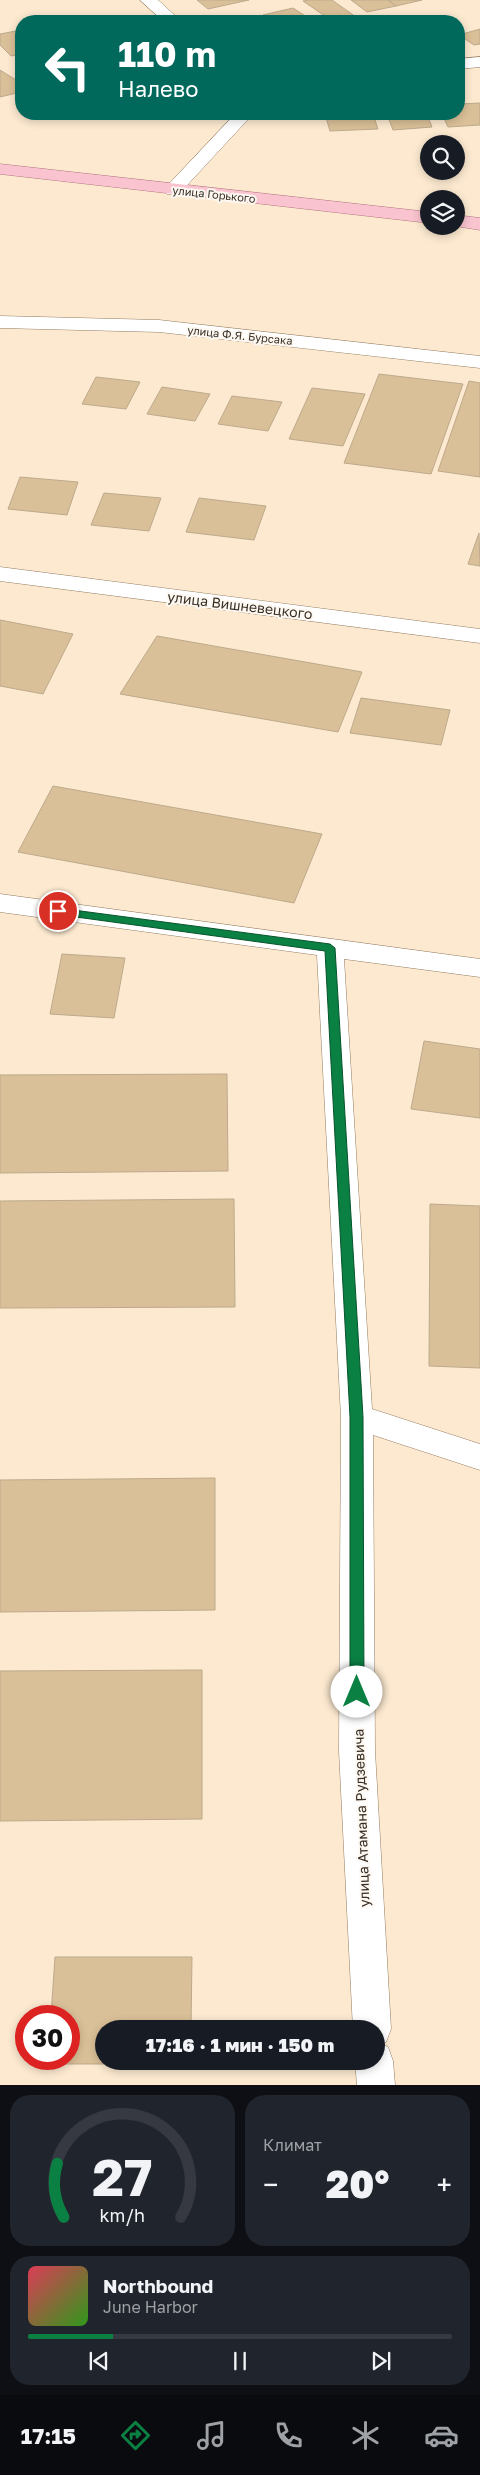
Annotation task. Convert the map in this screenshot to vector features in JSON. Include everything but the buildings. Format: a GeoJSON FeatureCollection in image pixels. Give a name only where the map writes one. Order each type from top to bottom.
{"type":"FeatureCollection","features":[{"type":"Feature","properties":{"kind":"main road","name":"улица Горького"},"geometry":{"type":"LineString","coordinates":[[0,169],[420,217]]}},
{"type":"Feature","properties":{"kind":"main road"},"geometry":{"type":"LineString","coordinates":[[465,222],[480,224]]}},
{"type":"Feature","properties":{"kind":"street"},"geometry":{"type":"LineString","coordinates":[[148,0],[166,15]]}},
{"type":"Feature","properties":{"kind":"street"},"geometry":{"type":"LineString","coordinates":[[465,63],[480,62]]}},
{"type":"Feature","properties":{"kind":"street"},"geometry":{"type":"LineString","coordinates":[[173,190],[238,120]]}},
{"type":"Feature","properties":{"kind":"street","name":"улица Ф.Я. Бурсака"},"geometry":{"type":"LineString","coordinates":[[0,322],[159,326],[480,362]]}},
{"type":"Feature","properties":{"kind":"street","name":"улица Вишневецкого"},"geometry":{"type":"LineString","coordinates":[[0,574],[480,636]]}},
{"type":"Feature","properties":{"kind":"street"},"geometry":{"type":"LineString","coordinates":[[0,903],[480,968]]}},
{"type":"Feature","properties":{"kind":"street","name":"улица Атамана Рудзевича"},"geometry":{"type":"LineString","coordinates":[[330,948],[357,1417],[357,1751],[372,2020]]}},
{"type":"Feature","properties":{"kind":"street"},"geometry":{"type":"LineString","coordinates":[[357,1417],[480,1457]]}},
{"type":"Feature","properties":{"kind":"street"},"geometry":{"type":"LineString","coordinates":[[375,2070],[376,2085]]}},
{"type":"Feature","properties":{"kind":"route"},"geometry":{"type":"LineString","coordinates":[[58,911],[330,948],[357,1417],[357,1692]]}}]}
